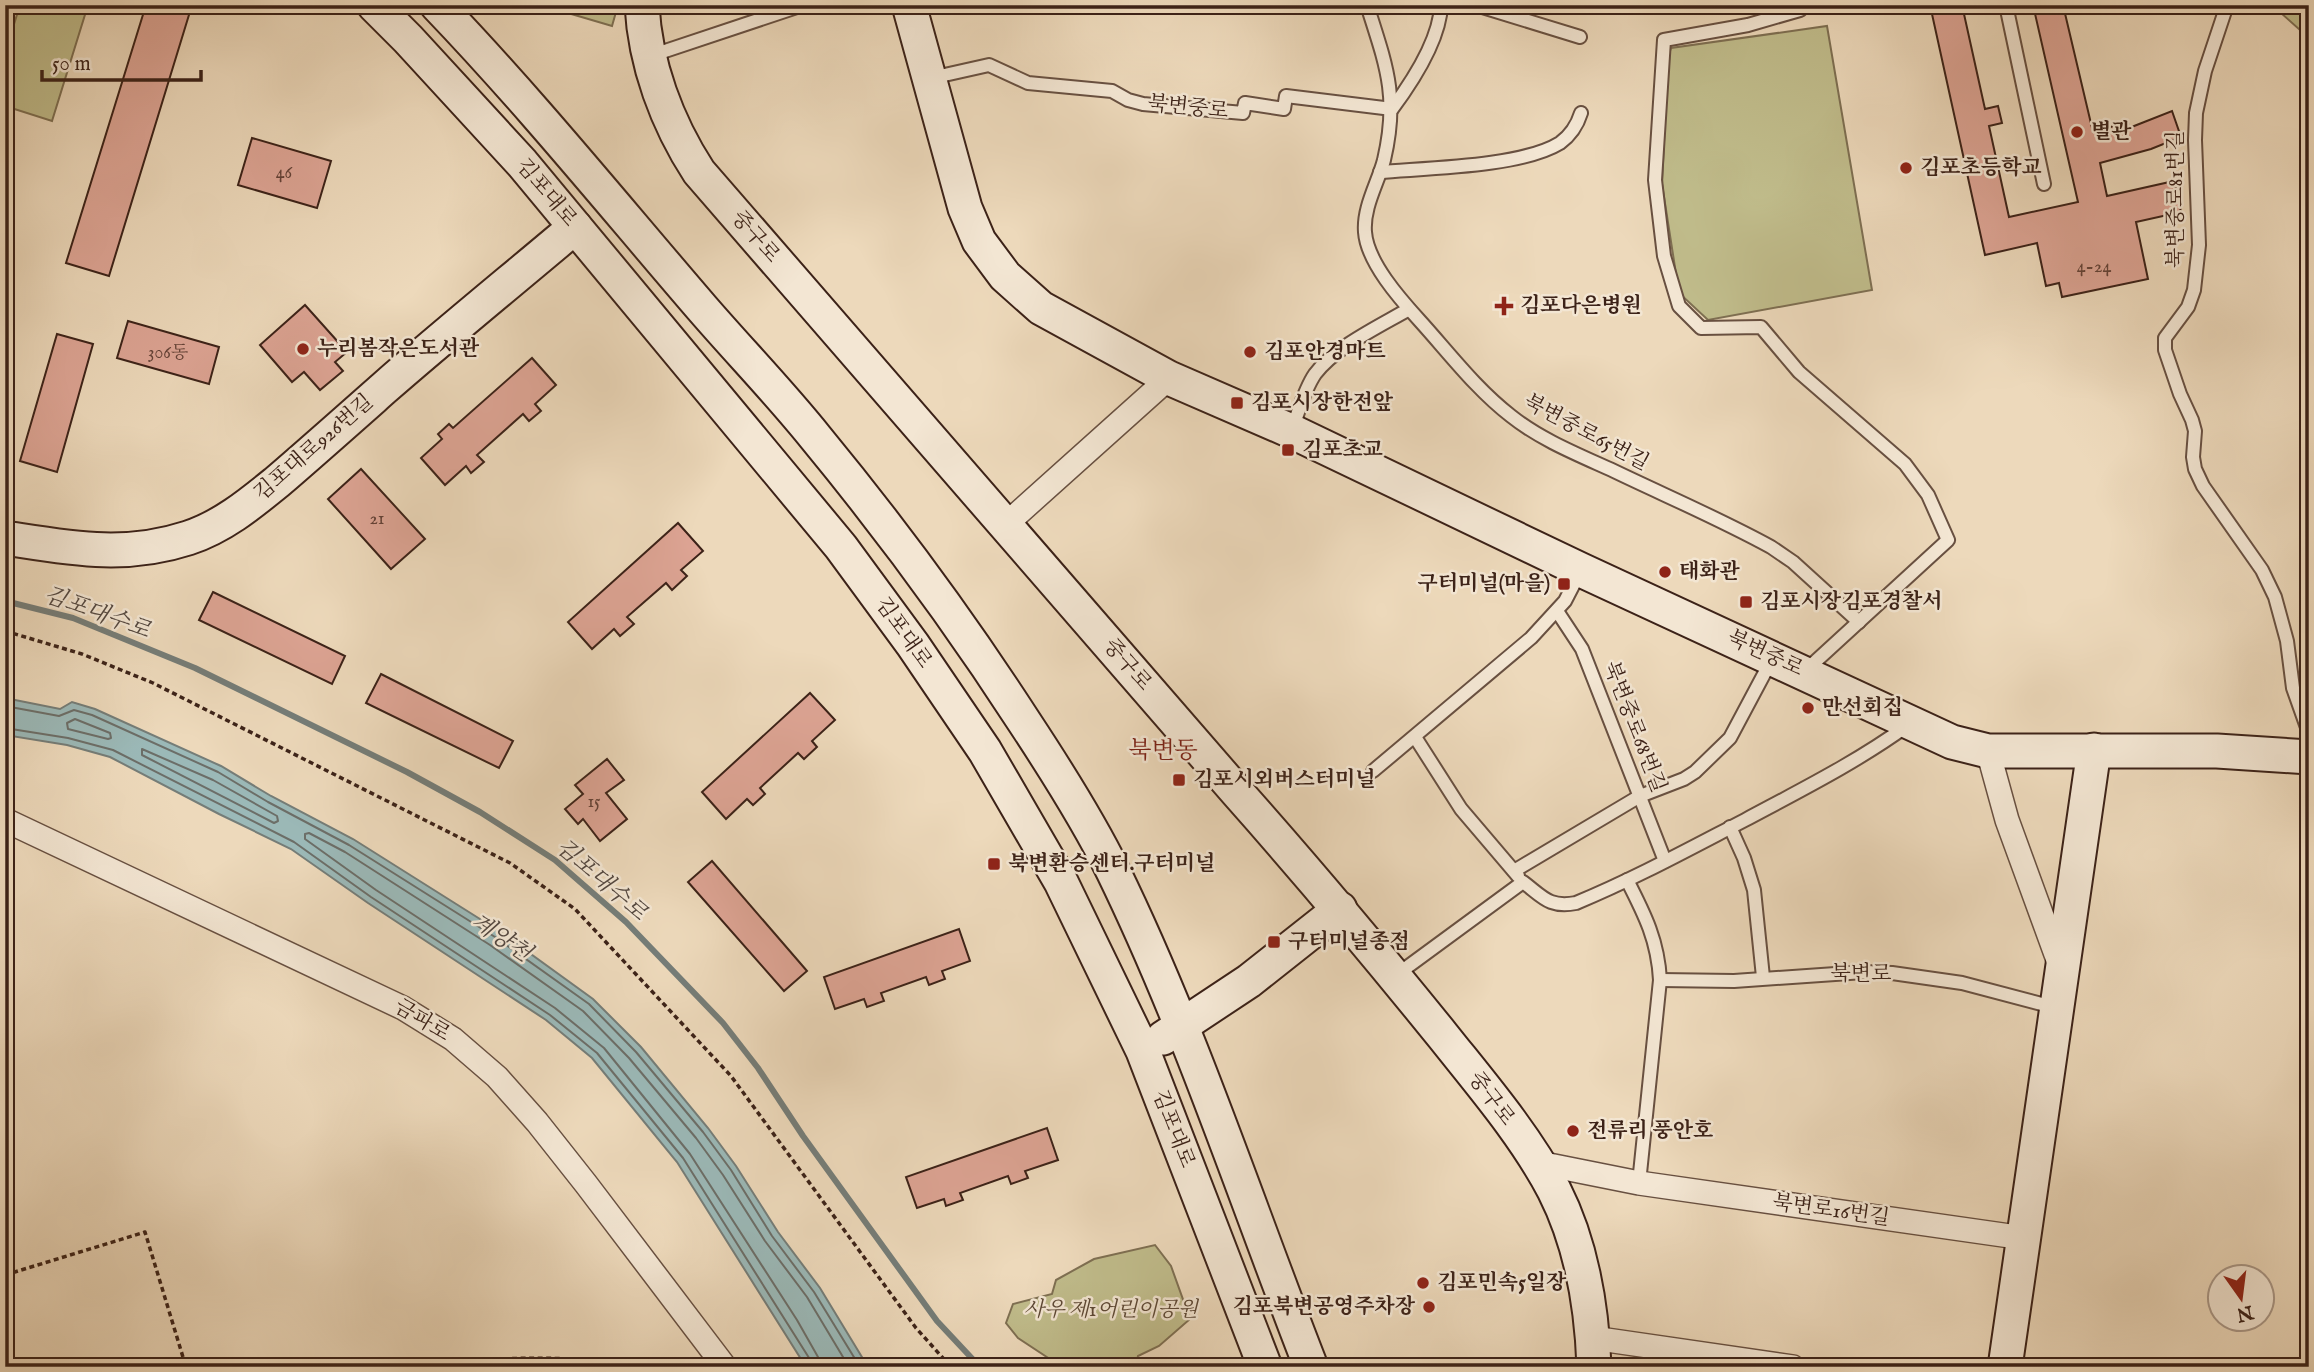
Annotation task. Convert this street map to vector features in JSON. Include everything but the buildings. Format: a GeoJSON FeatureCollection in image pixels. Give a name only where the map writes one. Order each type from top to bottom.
{"type":"FeatureCollection","features":[{"type":"Feature","properties":{"kind":"street","name":"김포대로"},"geometry":{"type":"LineString","coordinates":[[374,5],[522,163],[841,547],[913,645],[985,751],[1061,882],[1143,1051],[1265,1367]]}},
{"type":"Feature","properties":{"kind":"street","name":"김포대로"},"geometry":{"type":"LineString","coordinates":[[437,5],[539,116],[815,436],[910,558],[992,672],[1112,868],[1181,1026],[1311,1367]]}},
{"type":"Feature","properties":{"kind":"street","name":"중구로"},"geometry":{"type":"LineString","coordinates":[[642,5],[650,56],[671,124],[699,172],[1004,526],[1340,909],[1479,1081],[1539,1163],[1568,1223],[1588,1303],[1593,1352],[1793,1367]]}},
{"type":"Feature","properties":{"kind":"street","name":"북변중로"},"geometry":{"type":"LineString","coordinates":[[909,5],[965,208],[989,257],[1023,294],[1041,308],[1169,378],[1291,431],[1581,570],[1952,742],[1988,751],[2217,751],[2309,757]]}},
{"type":"Feature","properties":{"kind":"street","name":"김포대로926번길"},"geometry":{"type":"LineString","coordinates":[[5,538],[114,552],[159,547],[191,538],[218,525],[252,502],[293,468],[575,227]]}},
{"type":"Feature","properties":{"kind":"street"},"geometry":{"type":"LineString","coordinates":[[1004,526],[1169,378]]}},
{"type":"Feature","properties":{"kind":"street"},"geometry":{"type":"LineString","coordinates":[[2005,1367],[2094,750]]}},
{"type":"Feature","properties":{"kind":"street"},"geometry":{"type":"LineString","coordinates":[[1988,751],[2007,820],[2063,971]]}},
{"type":"Feature","properties":{"kind":"street","name":"금파로"},"geometry":{"type":"LineString","coordinates":[[5,820],[403,1008],[453,1039],[497,1077],[537,1122],[725,1367]]}},
{"type":"Feature","properties":{"kind":"street"},"geometry":{"type":"LineString","coordinates":[[1143,1051],[1249,981],[1340,909]]}},
{"type":"Feature","properties":{"kind":"street","name":"북변로16번길"},"geometry":{"type":"LineString","coordinates":[[1539,1163],[1639,1183],[2024,1238]]}},
{"type":"Feature","properties":{"kind":"lane"},"geometry":{"type":"LineString","coordinates":[[650,56],[803,5]]}},
{"type":"Feature","properties":{"kind":"lane","name":"북변중로65번길"},"geometry":{"type":"LineString","coordinates":[[1367,5],[1386,67],[1392,109],[1388,140],[1369,204],[1365,232],[1374,259],[1409,309],[1463,371],[1511,417],[1580,456],[1771,547],[1793,562],[1859,622]]}},
{"type":"Feature","properties":{"kind":"lane"},"geometry":{"type":"LineString","coordinates":[[1392,109],[1405,91],[1433,39],[1438,27],[1441,5]]}},
{"type":"Feature","properties":{"kind":"lane"},"geometry":{"type":"LineString","coordinates":[[1476,5],[1580,37]]}},
{"type":"Feature","properties":{"kind":"lane"},"geometry":{"type":"LineString","coordinates":[[2006,5],[2045,184]]}},
{"type":"Feature","properties":{"kind":"lane","name":"북변중로81번길"},"geometry":{"type":"LineString","coordinates":[[2227,5],[2205,71],[2196,113],[2194,140],[2199,245],[2195,282],[2188,307],[2165,338],[2165,350],[2195,431],[2195,469],[2203,486],[2256,561],[2276,597],[2287,641],[2293,688],[2309,733]]}},
{"type":"Feature","properties":{"kind":"lane"},"geometry":{"type":"LineString","coordinates":[[1804,7],[1748,24],[1664,40],[1655,180],[1664,256],[1679,306],[1701,328],[1761,327],[1799,372],[1905,464],[1928,495],[1948,540],[1804,673]]}},
{"type":"Feature","properties":{"kind":"lane","name":"북변중로"},"geometry":{"type":"LineString","coordinates":[[930,78],[989,65],[1028,83],[1112,91],[1128,100],[1143,104],[1243,113],[1245,103],[1284,109],[1286,96],[1392,109]]}},
{"type":"Feature","properties":{"kind":"lane"},"geometry":{"type":"LineString","coordinates":[[1380,172],[1462,165],[1542,151],[1571,134],[1581,113]]}},
{"type":"Feature","properties":{"kind":"lane"},"geometry":{"type":"LineString","coordinates":[[1291,431],[1316,373],[1338,353],[1409,309]]}},
{"type":"Feature","properties":{"kind":"lane"},"geometry":{"type":"LineString","coordinates":[[1373,771],[1502,664],[1557,611],[1581,570]]}},
{"type":"Feature","properties":{"kind":"lane","name":"북변중로68번길"},"geometry":{"type":"LineString","coordinates":[[1557,611],[1582,649],[1665,861]]}},
{"type":"Feature","properties":{"kind":"lane"},"geometry":{"type":"LineString","coordinates":[[1514,872],[1640,796],[1684,779],[1713,757],[1742,719],[1773,657]]}},
{"type":"Feature","properties":{"kind":"lane"},"geometry":{"type":"LineString","coordinates":[[1415,737],[1461,809],[1514,872],[1551,904],[1562,906],[1576,903],[1628,880],[1730,827],[1873,751],[1910,723]]}},
{"type":"Feature","properties":{"kind":"lane"},"geometry":{"type":"LineString","coordinates":[[1730,827],[1754,890],[1763,977]]}},
{"type":"Feature","properties":{"kind":"lane"},"geometry":{"type":"LineString","coordinates":[[1628,880],[1653,935],[1659,955],[1660,980],[1639,1183]]}},
{"type":"Feature","properties":{"kind":"lane"},"geometry":{"type":"LineString","coordinates":[[1395,976],[1523,882]]}},
{"type":"Feature","properties":{"kind":"lane","name":"북변로"},"geometry":{"type":"LineString","coordinates":[[1660,980],[1734,981],[1864,972],[1929,977],[2057,1008]]}},
{"type":"Feature","properties":{"kind":"path"},"geometry":{"type":"LineString","coordinates":[[5,631],[82,654],[153,683],[510,863],[575,909],[731,1076],[916,1328],[951,1367]]}},
{"type":"Feature","properties":{"kind":"path"},"geometry":{"type":"LineString","coordinates":[[5,1275],[145,1232],[186,1367]]}},
{"type":"Feature","properties":{"kind":"path"},"geometry":{"type":"LineString","coordinates":[[402,1367],[528,1357],[568,1357],[638,1367]]}},
{"type":"Feature","properties":{"kind":"green space"},"geometry":{"type":"Polygon","coordinates":[[[20,5],[88,5],[52,121],[5,106],[5,53],[20,5]]]}},
{"type":"Feature","properties":{"kind":"green space"},"geometry":{"type":"Polygon","coordinates":[[[552,5],[618,5],[612,26],[551,8],[552,5]]]}},
{"type":"Feature","properties":{"kind":"green space"},"geometry":{"type":"Polygon","coordinates":[[[2272,5],[2309,5],[2309,38],[2272,5]]]}},
{"type":"Feature","properties":{"kind":"green space"},"geometry":{"type":"Polygon","coordinates":[[[1827,26],[1872,290],[1708,320],[1679,293],[1662,184],[1668,57],[1671,48],[1827,26]]]}},
{"type":"Feature","properties":{"kind":"green space","name":"사우 제1어린이공원"},"geometry":{"type":"Polygon","coordinates":[[[1155,1245],[1171,1266],[1190,1319],[1159,1346],[1138,1356],[1136,1367],[1062,1367],[1018,1338],[1006,1323],[1013,1304],[1052,1294],[1056,1280],[1094,1259],[1155,1245]]]}},
{"type":"Feature","properties":{"kind":"water","name":"계양천"},"geometry":{"type":"Polygon","coordinates":[[[5,698],[60,709],[72,702],[95,709],[221,766],[353,839],[499,931],[593,999],[641,1047],[708,1128],[778,1232],[820,1288],[868,1367],[806,1367],[677,1162],[592,1058],[546,1020],[291,849],[110,757],[67,745],[5,735],[5,698]]]}},
{"type":"Feature","properties":{"kind":"waterway","name":"김포대수로"},"geometry":{"type":"LineString","coordinates":[[5,601],[73,618],[195,668],[407,772],[480,812],[555,860],[626,922],[723,1023],[758,1068],[803,1136],[937,1321],[980,1367]]}},
{"type":"Feature","properties":{"kind":"place","name":"별관"},"geometry":{"type":"Point","coordinates":[2077,132]}},
{"type":"Feature","properties":{"kind":"place","name":"김포초등학교"},"geometry":{"type":"Point","coordinates":[1906,168]}},
{"type":"Feature","properties":{"kind":"place","name":"김포다은병원"},"geometry":{"type":"Point","coordinates":[1504,306]}},
{"type":"Feature","properties":{"kind":"place","name":"누리봄작은도서관"},"geometry":{"type":"Point","coordinates":[303,349]}},
{"type":"Feature","properties":{"kind":"place","name":"김포안경마트"},"geometry":{"type":"Point","coordinates":[1250,352]}},
{"type":"Feature","properties":{"kind":"place","name":"김포시장한전앞"},"geometry":{"type":"Point","coordinates":[1237,403]}},
{"type":"Feature","properties":{"kind":"place","name":"김포초교"},"geometry":{"type":"Point","coordinates":[1288,450]}},
{"type":"Feature","properties":{"kind":"place","name":"태화관"},"geometry":{"type":"Point","coordinates":[1665,572]}},
{"type":"Feature","properties":{"kind":"place","name":"구터미널(마을)"},"geometry":{"type":"Point","coordinates":[1564,584]}},
{"type":"Feature","properties":{"kind":"place","name":"김포시장김포경찰서"},"geometry":{"type":"Point","coordinates":[1746,602]}},
{"type":"Feature","properties":{"kind":"place","name":"만선회집"},"geometry":{"type":"Point","coordinates":[1808,708]}},
{"type":"Feature","properties":{"kind":"place","name":"김포시외버스터미널"},"geometry":{"type":"Point","coordinates":[1179,780]}},
{"type":"Feature","properties":{"kind":"place","name":"북변환승센터.구터미널"},"geometry":{"type":"Point","coordinates":[994,864]}},
{"type":"Feature","properties":{"kind":"place","name":"구터미널종점"},"geometry":{"type":"Point","coordinates":[1274,942]}},
{"type":"Feature","properties":{"kind":"place","name":"전류리 풍안호"},"geometry":{"type":"Point","coordinates":[1573,1131]}},
{"type":"Feature","properties":{"kind":"place","name":"김포민속5일장"},"geometry":{"type":"Point","coordinates":[1423,1283]}},
{"type":"Feature","properties":{"kind":"place","name":"김포북변공영주차장"},"geometry":{"type":"Point","coordinates":[1429,1307]}},
{"type":"Feature","properties":{"kind":"district","name":"북변동"},"geometry":{"type":"Point","coordinates":[1163,751]}}]}
